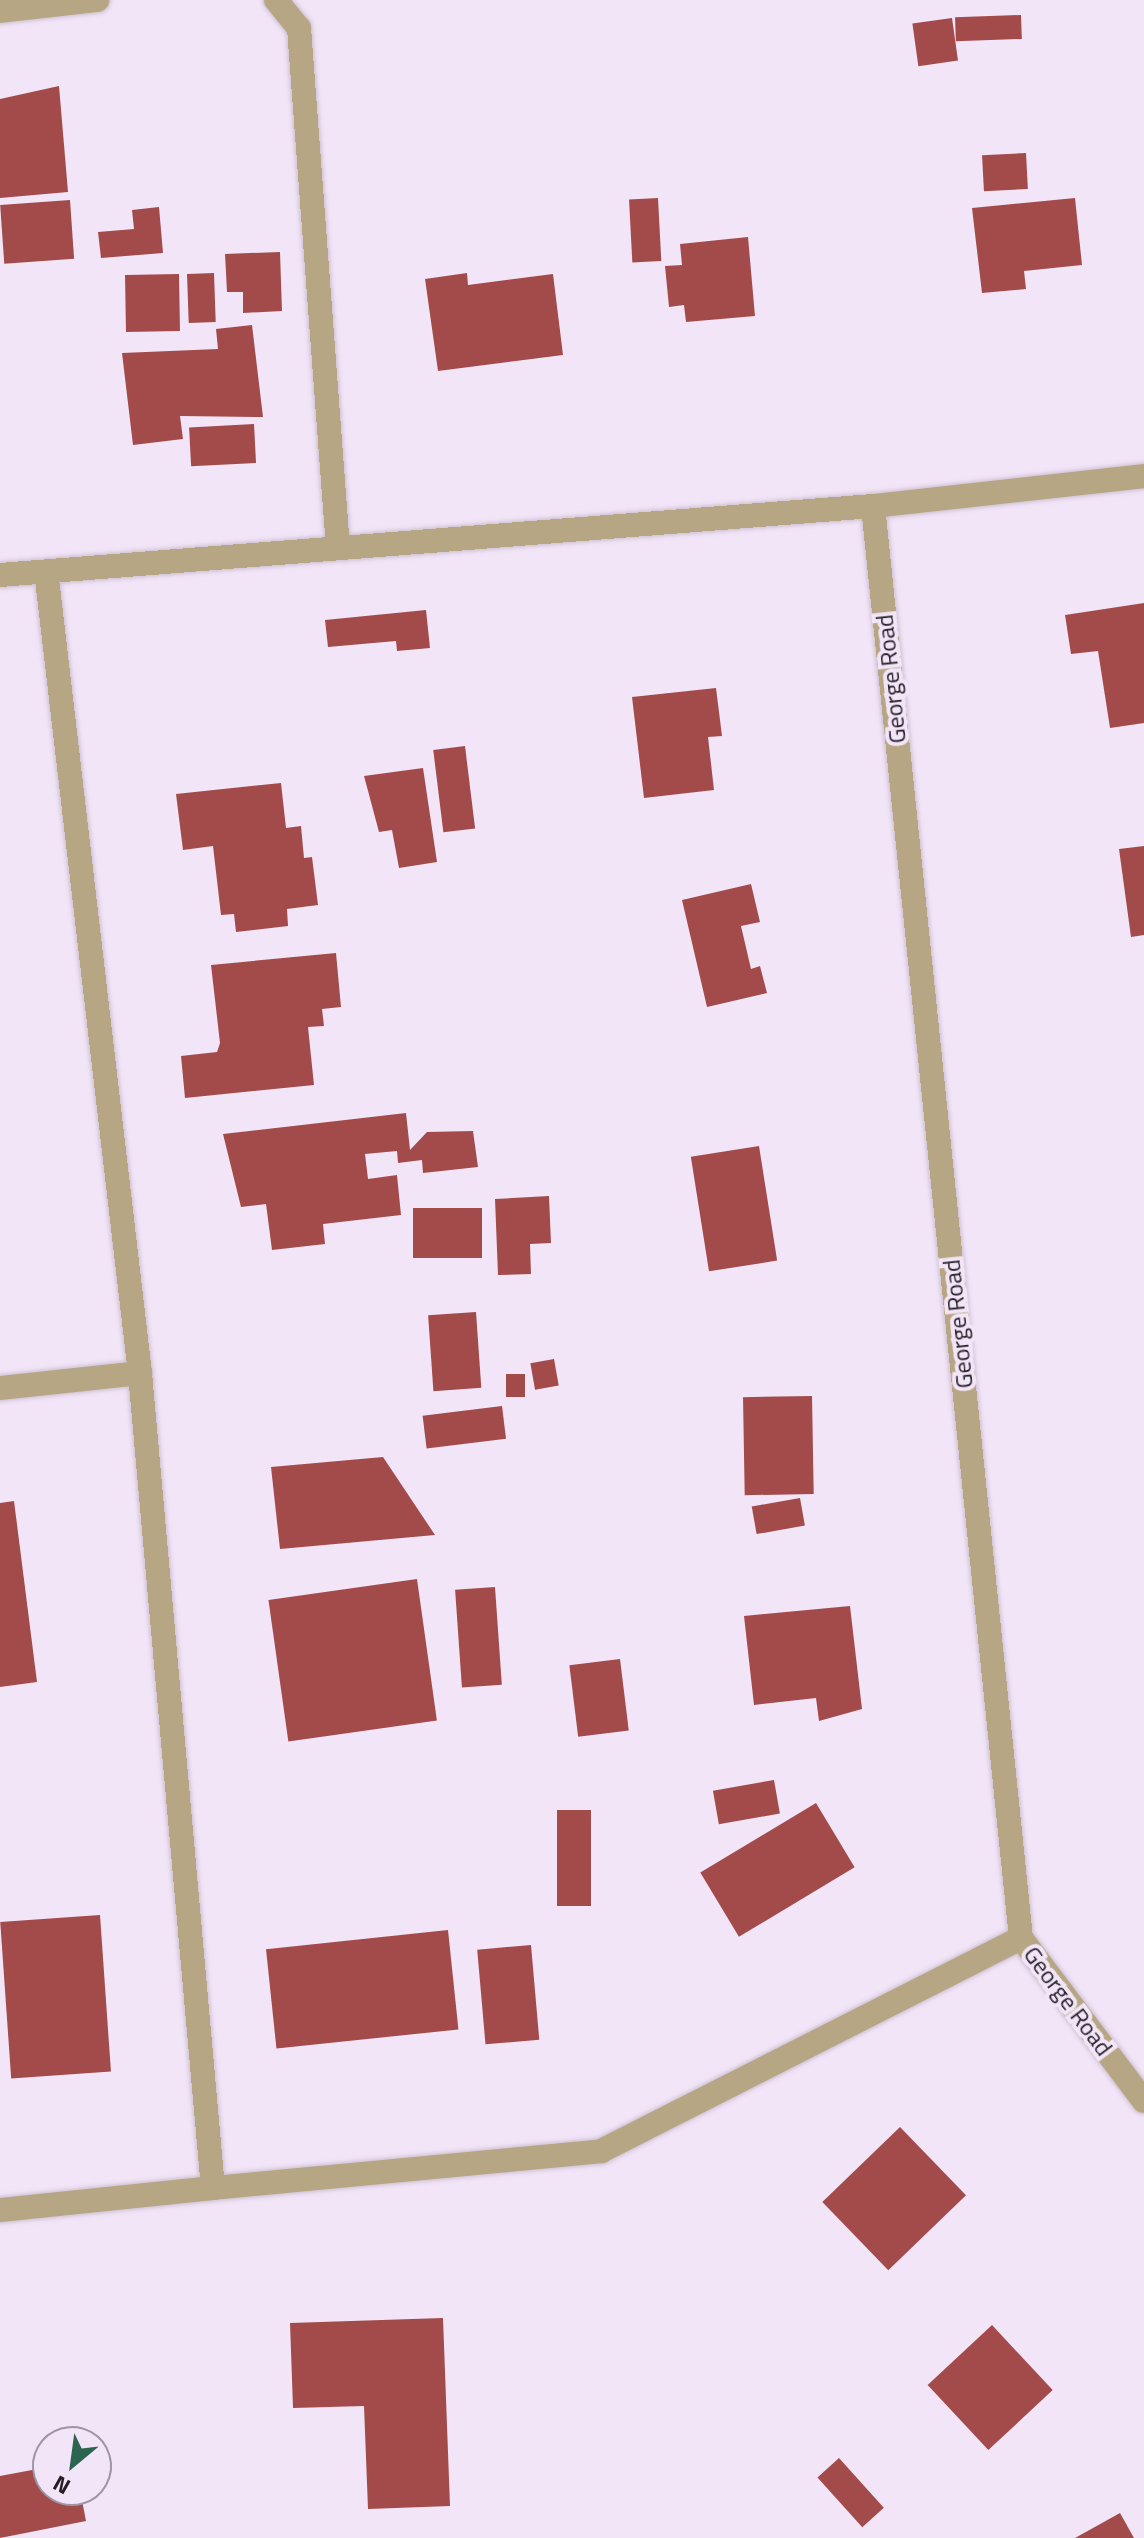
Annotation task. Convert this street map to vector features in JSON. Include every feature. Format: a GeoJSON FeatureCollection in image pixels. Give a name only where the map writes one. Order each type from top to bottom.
{"type":"FeatureCollection","features":[{"type":"Feature","properties":{"kind":"street"},"geometry":{"type":"LineString","coordinates":[[0,11],[97,0]]}},
{"type":"Feature","properties":{"kind":"street"},"geometry":{"type":"LineString","coordinates":[[276,0],[299,28],[338,548]]}},
{"type":"Feature","properties":{"kind":"street"},"geometry":{"type":"LineString","coordinates":[[0,575],[873,506],[1144,476]]}},
{"type":"Feature","properties":{"kind":"street","name":"George Road"},"geometry":{"type":"LineString","coordinates":[[873,506],[1021,1938],[1144,2101]]}},
{"type":"Feature","properties":{"kind":"street"},"geometry":{"type":"LineString","coordinates":[[46,571],[140,1373],[213,2188]]}},
{"type":"Feature","properties":{"kind":"street"},"geometry":{"type":"LineString","coordinates":[[0,1388],[140,1373]]}},
{"type":"Feature","properties":{"kind":"street"},"geometry":{"type":"LineString","coordinates":[[0,2210],[601,2151],[1021,1938]]}},
{"type":"Feature","properties":{"kind":"building"},"geometry":{"type":"Polygon","coordinates":[[[1021,15],[1022,39],[956,41],[955,17],[1021,15]]]}},
{"type":"Feature","properties":{"kind":"building"},"geometry":{"type":"Polygon","coordinates":[[[952,18],[958,61],[918,66],[912,24],[952,18]]]}},
{"type":"Feature","properties":{"kind":"building"},"geometry":{"type":"Polygon","coordinates":[[[59,86],[68,192],[0,198],[0,99],[59,86]]]}},
{"type":"Feature","properties":{"kind":"building"},"geometry":{"type":"Polygon","coordinates":[[[1026,153],[1028,189],[984,191],[982,155],[1026,153]]]}},
{"type":"Feature","properties":{"kind":"building"},"geometry":{"type":"Polygon","coordinates":[[[658,198],[661,261],[632,262],[629,200],[658,198]]]}},
{"type":"Feature","properties":{"kind":"building"},"geometry":{"type":"Polygon","coordinates":[[[1075,198],[1082,265],[1024,271],[1026,289],[982,293],[972,208],[1075,198]]]}},
{"type":"Feature","properties":{"kind":"building"},"geometry":{"type":"Polygon","coordinates":[[[70,200],[74,259],[4,264],[0,205],[70,200]]]}},
{"type":"Feature","properties":{"kind":"building"},"geometry":{"type":"Polygon","coordinates":[[[159,207],[163,253],[101,258],[98,232],[134,229],[132,210],[159,207]]]}},
{"type":"Feature","properties":{"kind":"building"},"geometry":{"type":"Polygon","coordinates":[[[748,237],[755,316],[686,322],[684,305],[669,307],[665,266],[682,265],[680,244],[748,237]]]}},
{"type":"Feature","properties":{"kind":"building"},"geometry":{"type":"Polygon","coordinates":[[[280,252],[282,311],[243,313],[243,292],[227,292],[225,254],[280,252]]]}},
{"type":"Feature","properties":{"kind":"building"},"geometry":{"type":"Polygon","coordinates":[[[214,273],[216,322],[189,323],[187,274],[214,273]]]}},
{"type":"Feature","properties":{"kind":"building"},"geometry":{"type":"Polygon","coordinates":[[[467,273],[468,285],[553,274],[563,355],[438,371],[425,279],[467,273]]]}},
{"type":"Feature","properties":{"kind":"building"},"geometry":{"type":"Polygon","coordinates":[[[179,274],[180,331],[126,332],[125,275],[179,274]]]}},
{"type":"Feature","properties":{"kind":"building"},"geometry":{"type":"Polygon","coordinates":[[[252,325],[263,417],[180,416],[183,439],[133,445],[122,353],[218,349],[216,329],[252,325]]]}},
{"type":"Feature","properties":{"kind":"building"},"geometry":{"type":"Polygon","coordinates":[[[254,424],[256,463],[191,466],[189,427],[254,424]]]}},
{"type":"Feature","properties":{"kind":"building"},"geometry":{"type":"Polygon","coordinates":[[[1144,603],[1144,723],[1110,728],[1098,651],[1071,654],[1065,615],[1144,603]]]}},
{"type":"Feature","properties":{"kind":"building"},"geometry":{"type":"Polygon","coordinates":[[[426,610],[430,648],[397,651],[396,641],[328,647],[325,620],[426,610]]]}},
{"type":"Feature","properties":{"kind":"building"},"geometry":{"type":"Polygon","coordinates":[[[716,688],[722,736],[708,737],[714,790],[644,798],[632,697],[716,688]]]}},
{"type":"Feature","properties":{"kind":"building"},"geometry":{"type":"Polygon","coordinates":[[[465,746],[475,828],[443,832],[433,750],[465,746]]]}},
{"type":"Feature","properties":{"kind":"building"},"geometry":{"type":"Polygon","coordinates":[[[423,768],[437,862],[399,868],[392,830],[379,832],[364,776],[423,768]]]}},
{"type":"Feature","properties":{"kind":"building"},"geometry":{"type":"Polygon","coordinates":[[[281,783],[286,828],[301,826],[304,858],[312,857],[318,905],[287,909],[288,926],[236,932],[234,914],[221,915],[213,846],[183,850],[176,794],[281,783]]]}},
{"type":"Feature","properties":{"kind":"building"},"geometry":{"type":"Polygon","coordinates":[[[1144,846],[1144,935],[1131,937],[1119,849],[1144,846]]]}},
{"type":"Feature","properties":{"kind":"building"},"geometry":{"type":"Polygon","coordinates":[[[751,884],[760,922],[741,926],[751,969],[760,966],[767,993],[707,1007],[682,900],[751,884]]]}},
{"type":"Feature","properties":{"kind":"building"},"geometry":{"type":"Polygon","coordinates":[[[336,953],[341,1007],[322,1009],[324,1026],[308,1027],[314,1085],[185,1098],[181,1056],[217,1052],[220,1043],[211,965],[336,953]]]}},
{"type":"Feature","properties":{"kind":"building"},"geometry":{"type":"Polygon","coordinates":[[[406,1113],[410,1150],[427,1132],[473,1131],[478,1167],[423,1173],[422,1160],[398,1163],[397,1151],[365,1154],[368,1179],[397,1175],[401,1215],[323,1224],[325,1244],[272,1250],[266,1204],[241,1207],[223,1134],[406,1113]]]}},
{"type":"Feature","properties":{"kind":"building"},"geometry":{"type":"Polygon","coordinates":[[[759,1146],[777,1261],[709,1271],[691,1157],[759,1146]]]}},
{"type":"Feature","properties":{"kind":"building"},"geometry":{"type":"Polygon","coordinates":[[[549,1196],[551,1243],[530,1244],[531,1274],[498,1275],[495,1199],[549,1196]]]}},
{"type":"Feature","properties":{"kind":"building"},"geometry":{"type":"Polygon","coordinates":[[[413,1208],[482,1208],[482,1258],[413,1258],[413,1208]]]}},
{"type":"Feature","properties":{"kind":"building"},"geometry":{"type":"Polygon","coordinates":[[[476,1312],[481,1388],[433,1391],[428,1315],[476,1312]]]}},
{"type":"Feature","properties":{"kind":"building"},"geometry":{"type":"Polygon","coordinates":[[[554,1359],[559,1386],[535,1390],[530,1363],[554,1359]]]}},
{"type":"Feature","properties":{"kind":"building"},"geometry":{"type":"Polygon","coordinates":[[[506,1374],[525,1374],[525,1397],[506,1397],[506,1374]]]}},
{"type":"Feature","properties":{"kind":"building"},"geometry":{"type":"Polygon","coordinates":[[[812,1396],[814,1494],[745,1495],[743,1397],[812,1396]]]}},
{"type":"Feature","properties":{"kind":"building"},"geometry":{"type":"Polygon","coordinates":[[[502,1406],[506,1439],[427,1449],[423,1416],[502,1406]]]}},
{"type":"Feature","properties":{"kind":"building"},"geometry":{"type":"Polygon","coordinates":[[[383,1457],[435,1535],[280,1549],[271,1467],[383,1457]]]}},
{"type":"Feature","properties":{"kind":"building"},"geometry":{"type":"Polygon","coordinates":[[[800,1498],[805,1526],[757,1534],[752,1507],[800,1498]]]}},
{"type":"Feature","properties":{"kind":"building"},"geometry":{"type":"Polygon","coordinates":[[[14,1501],[37,1682],[0,1687],[0,1503],[14,1501]]]}},
{"type":"Feature","properties":{"kind":"building"},"geometry":{"type":"Polygon","coordinates":[[[417,1579],[437,1721],[288,1741],[268,1600],[417,1579]]]}},
{"type":"Feature","properties":{"kind":"building"},"geometry":{"type":"Polygon","coordinates":[[[495,1587],[502,1685],[462,1688],[455,1590],[495,1587]]]}},
{"type":"Feature","properties":{"kind":"building"},"geometry":{"type":"Polygon","coordinates":[[[850,1606],[862,1709],[819,1721],[816,1698],[754,1705],[744,1616],[850,1606]]]}},
{"type":"Feature","properties":{"kind":"building"},"geometry":{"type":"Polygon","coordinates":[[[620,1659],[629,1730],[578,1737],[569,1665],[620,1659]]]}},
{"type":"Feature","properties":{"kind":"building"},"geometry":{"type":"Polygon","coordinates":[[[774,1780],[780,1813],[719,1824],[713,1791],[774,1780]]]}},
{"type":"Feature","properties":{"kind":"building"},"geometry":{"type":"Polygon","coordinates":[[[816,1803],[855,1867],[739,1937],[700,1873],[816,1803]]]}},
{"type":"Feature","properties":{"kind":"building"},"geometry":{"type":"Polygon","coordinates":[[[557,1810],[591,1810],[591,1906],[557,1906],[557,1810]]]}},
{"type":"Feature","properties":{"kind":"building"},"geometry":{"type":"Polygon","coordinates":[[[100,1915],[111,2072],[11,2079],[0,1922],[100,1915]]]}},
{"type":"Feature","properties":{"kind":"building"},"geometry":{"type":"Polygon","coordinates":[[[448,1930],[458,2029],[276,2049],[266,1949],[448,1930]]]}},
{"type":"Feature","properties":{"kind":"building"},"geometry":{"type":"Polygon","coordinates":[[[531,1945],[539,2040],[485,2044],[477,1950],[531,1945]]]}},
{"type":"Feature","properties":{"kind":"building"},"geometry":{"type":"Polygon","coordinates":[[[900,2127],[966,2195],[888,2270],[822,2202],[900,2127]]]}},
{"type":"Feature","properties":{"kind":"building"},"geometry":{"type":"Polygon","coordinates":[[[443,2318],[450,2506],[368,2509],[364,2406],[293,2408],[290,2323],[443,2318]]]}},
{"type":"Feature","properties":{"kind":"building"},"geometry":{"type":"Polygon","coordinates":[[[992,2325],[1053,2390],[988,2450],[928,2385],[992,2325]]]}},
{"type":"Feature","properties":{"kind":"building"},"geometry":{"type":"Polygon","coordinates":[[[839,2458],[884,2508],[862,2527],[817,2477],[839,2458]]]}},
{"type":"Feature","properties":{"kind":"building"},"geometry":{"type":"Polygon","coordinates":[[[32,2470],[32,2506],[83,2506],[86,2521],[0,2538],[0,2476],[32,2470]]]}},
{"type":"Feature","properties":{"kind":"building"},"geometry":{"type":"Polygon","coordinates":[[[1120,2513],[1134,2538],[1075,2538],[1120,2513]]]}}]}
